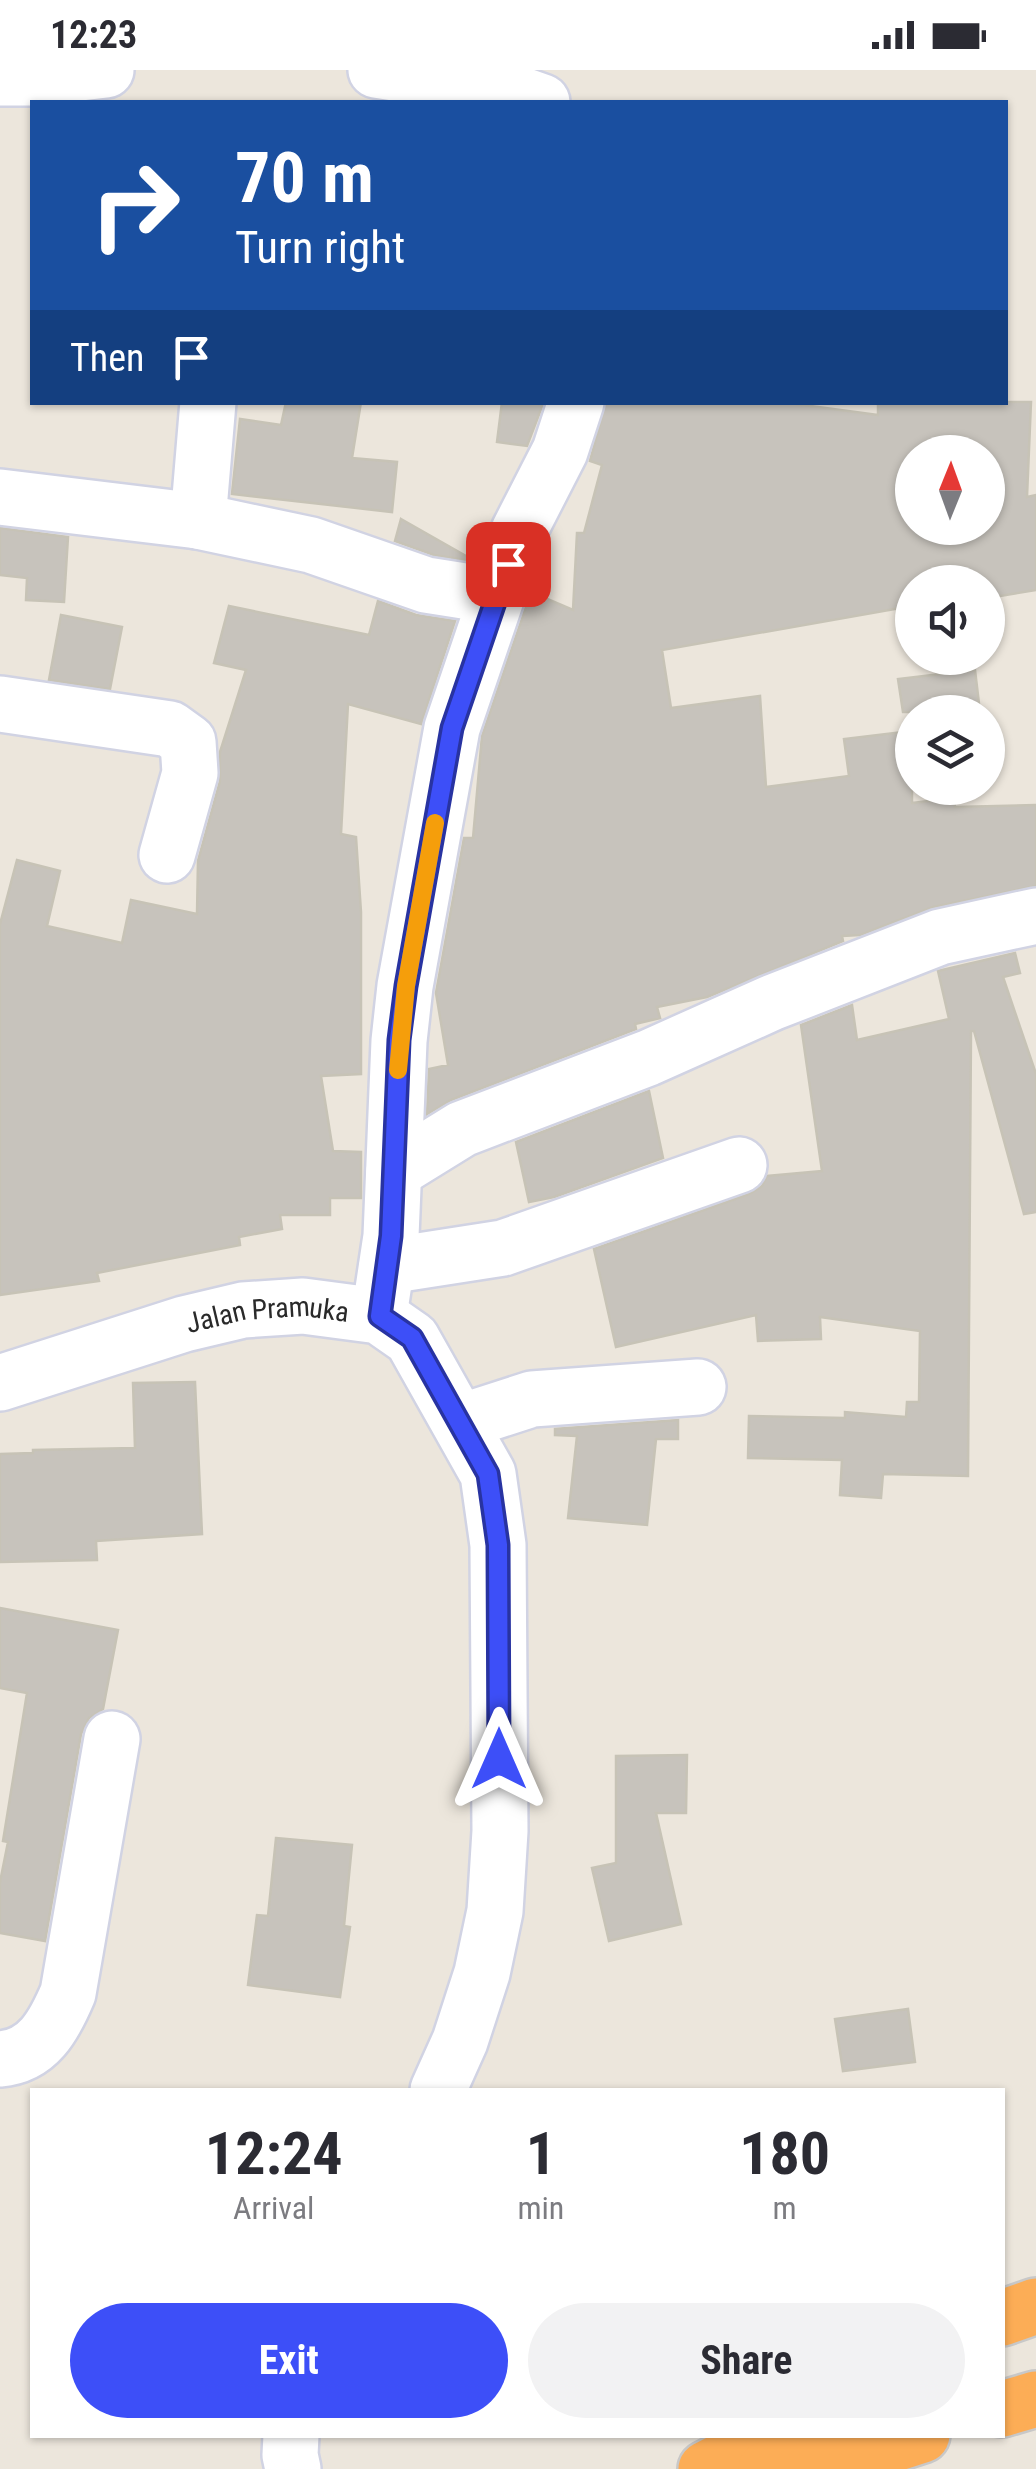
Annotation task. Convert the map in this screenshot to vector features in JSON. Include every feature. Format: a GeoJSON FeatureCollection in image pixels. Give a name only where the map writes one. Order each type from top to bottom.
{"type":"FeatureCollection","features":[{"type":"Feature","properties":{"kind":"highway"},"geometry":{"type":"LineString","coordinates":[[1005,2408],[1036,2399]]}},
{"type":"Feature","properties":{"kind":"highway"},"geometry":{"type":"LineString","coordinates":[[706,2469],[766,2438]]}},
{"type":"Feature","properties":{"kind":"highway"},"geometry":{"type":"LineString","coordinates":[[766,2469],[873,2450],[912,2438]]}},
{"type":"Feature","properties":{"kind":"street"},"geometry":{"type":"LineString","coordinates":[[0,78],[106,70]]}},
{"type":"Feature","properties":{"kind":"street"},"geometry":{"type":"LineString","coordinates":[[376,70],[514,92],[536,100]]}},
{"type":"Feature","properties":{"kind":"street"},"geometry":{"type":"LineString","coordinates":[[198,521],[208,405]]}},
{"type":"Feature","properties":{"kind":"street"},"geometry":{"type":"LineString","coordinates":[[575,405],[560,451],[519,531],[452,728],[399,1040],[394,1171],[383,1291],[739,1165]]}},
{"type":"Feature","properties":{"kind":"street"},"geometry":{"type":"LineString","coordinates":[[0,497],[198,521],[310,544],[426,585],[496,596]]}},
{"type":"Feature","properties":{"kind":"street"},"geometry":{"type":"LineString","coordinates":[[0,704],[170,730],[188,742],[190,773],[168,854]]}},
{"type":"Feature","properties":{"kind":"street"},"geometry":{"type":"LineString","coordinates":[[394,1171],[462,1129],[648,1058],[770,1003],[940,937],[1036,916]]}},
{"type":"Feature","properties":{"kind":"street","name":"Jalan Pramuka"},"geometry":{"type":"LineString","coordinates":[[0,1384],[184,1324],[243,1310],[303,1306],[383,1291],[488,1474],[498,1545],[500,1831],[495,1911],[482,1974],[460,2041],[439,2088]]}},
{"type":"Feature","properties":{"kind":"street"},"geometry":{"type":"LineString","coordinates":[[461,1422],[532,1399],[698,1387]]}},
{"type":"Feature","properties":{"kind":"street"},"geometry":{"type":"LineString","coordinates":[[0,2059],[21,2057],[53,2027],[68,1993],[112,1739]]}},
{"type":"Feature","properties":{"kind":"street"},"geometry":{"type":"LineString","coordinates":[[291,2438],[293,2469]]}},
{"type":"Feature","properties":{"kind":"building"},"geometry":{"type":"Polygon","coordinates":[[[1031,402],[1027,497],[1036,495],[1036,590],[1005,595],[1005,565],[895,565],[895,609],[662,650],[671,708],[760,696],[766,787],[849,776],[844,739],[895,733],[895,805],[1036,805],[1036,886],[933,907],[860,935],[842,936],[843,941],[707,997],[657,1007],[660,1018],[635,1024],[636,1029],[451,1100],[427,1114],[429,1069],[448,1065],[436,993],[464,838],[473,838],[482,736],[531,592],[573,610],[577,533],[584,533],[602,465],[590,461],[605,405],[803,405],[878,415],[878,405],[1031,402]]]}},
{"type":"Feature","properties":{"kind":"building"},"geometry":{"type":"Polygon","coordinates":[[[285,405],[361,405],[352,458],[397,462],[392,512],[232,494],[240,419],[281,425],[285,405]]]}},
{"type":"Feature","properties":{"kind":"building"},"geometry":{"type":"Polygon","coordinates":[[[502,405],[543,405],[527,446],[497,442],[502,405]]]}},
{"type":"Feature","properties":{"kind":"building"},"geometry":{"type":"Polygon","coordinates":[[[401,519],[473,560],[434,555],[395,541],[401,519]]]}},
{"type":"Feature","properties":{"kind":"building"},"geometry":{"type":"Polygon","coordinates":[[[0,528],[68,537],[64,602],[26,600],[27,578],[0,575],[0,528]]]}},
{"type":"Feature","properties":{"kind":"building"},"geometry":{"type":"Polygon","coordinates":[[[378,601],[416,615],[455,621],[421,724],[348,704],[341,834],[356,837],[361,912],[361,1074],[321,1076],[333,1151],[361,1152],[361,1198],[330,1198],[330,1215],[280,1215],[282,1229],[239,1237],[240,1245],[97,1273],[99,1281],[0,1295],[0,924],[17,860],[60,871],[47,926],[122,943],[131,900],[197,914],[198,861],[220,781],[220,752],[246,670],[214,663],[229,606],[369,635],[378,601]]]}},
{"type":"Feature","properties":{"kind":"building"},"geometry":{"type":"Polygon","coordinates":[[[61,615],[122,627],[110,689],[49,680],[61,615]]]}},
{"type":"Feature","properties":{"kind":"building"},"geometry":{"type":"Polygon","coordinates":[[[976,675],[978,695],[900,695],[898,679],[976,675]]]}},
{"type":"Feature","properties":{"kind":"building"},"geometry":{"type":"Polygon","coordinates":[[[1015,953],[1020,973],[1003,977],[1036,1074],[1036,1212],[1024,1214],[971,1031],[968,1476],[883,1474],[881,1498],[840,1495],[842,1460],[748,1458],[749,1416],[845,1418],[845,1412],[906,1417],[907,1402],[919,1402],[920,1331],[820,1317],[821,1339],[758,1341],[756,1315],[616,1347],[594,1249],[749,1194],[762,1186],[767,1176],[822,1171],[801,1025],[852,1005],[857,1040],[949,1019],[938,971],[1015,953]]]}},
{"type":"Feature","properties":{"kind":"building"},"geometry":{"type":"Polygon","coordinates":[[[649,1091],[663,1158],[554,1197],[529,1202],[516,1142],[649,1091]]]}},
{"type":"Feature","properties":{"kind":"building"},"geometry":{"type":"Polygon","coordinates":[[[195,1382],[202,1534],[96,1541],[97,1560],[0,1562],[0,1454],[135,1448],[133,1383],[195,1382]]]}},
{"type":"Feature","properties":{"kind":"building"},"geometry":{"type":"Polygon","coordinates":[[[678,1420],[678,1439],[656,1439],[647,1525],[568,1518],[577,1436],[555,1435],[555,1429],[678,1420]]]}},
{"type":"Feature","properties":{"kind":"building"},"geometry":{"type":"Polygon","coordinates":[[[0,1608],[118,1630],[103,1709],[89,1718],[81,1734],[45,1941],[0,1933],[0,1882],[8,1842],[3,1841],[27,1693],[0,1688],[0,1608]]]}},
{"type":"Feature","properties":{"kind":"building"},"geometry":{"type":"Polygon","coordinates":[[[687,1755],[686,1813],[656,1813],[681,1924],[609,1941],[592,1868],[616,1863],[616,1756],[687,1755]]]}},
{"type":"Feature","properties":{"kind":"building"},"geometry":{"type":"Polygon","coordinates":[[[276,1838],[352,1845],[344,1926],[350,1927],[340,1997],[248,1985],[257,1915],[268,1916],[276,1838]]]}},
{"type":"Feature","properties":{"kind":"building"},"geometry":{"type":"Polygon","coordinates":[[[908,2009],[915,2062],[843,2071],[835,2019],[908,2009]]]}},
{"type":"Feature","properties":{"kind":"slow traffic"},"geometry":{"type":"LineString","coordinates":[[398,1070],[406,986],[435,823]]}},
{"type":"Feature","properties":{"kind":"route"},"geometry":{"type":"LineString","coordinates":[[499,1759],[498,1545],[488,1474],[412,1338],[380,1316],[391,1236],[399,1040],[406,986],[452,728],[508,564]]}}]}
